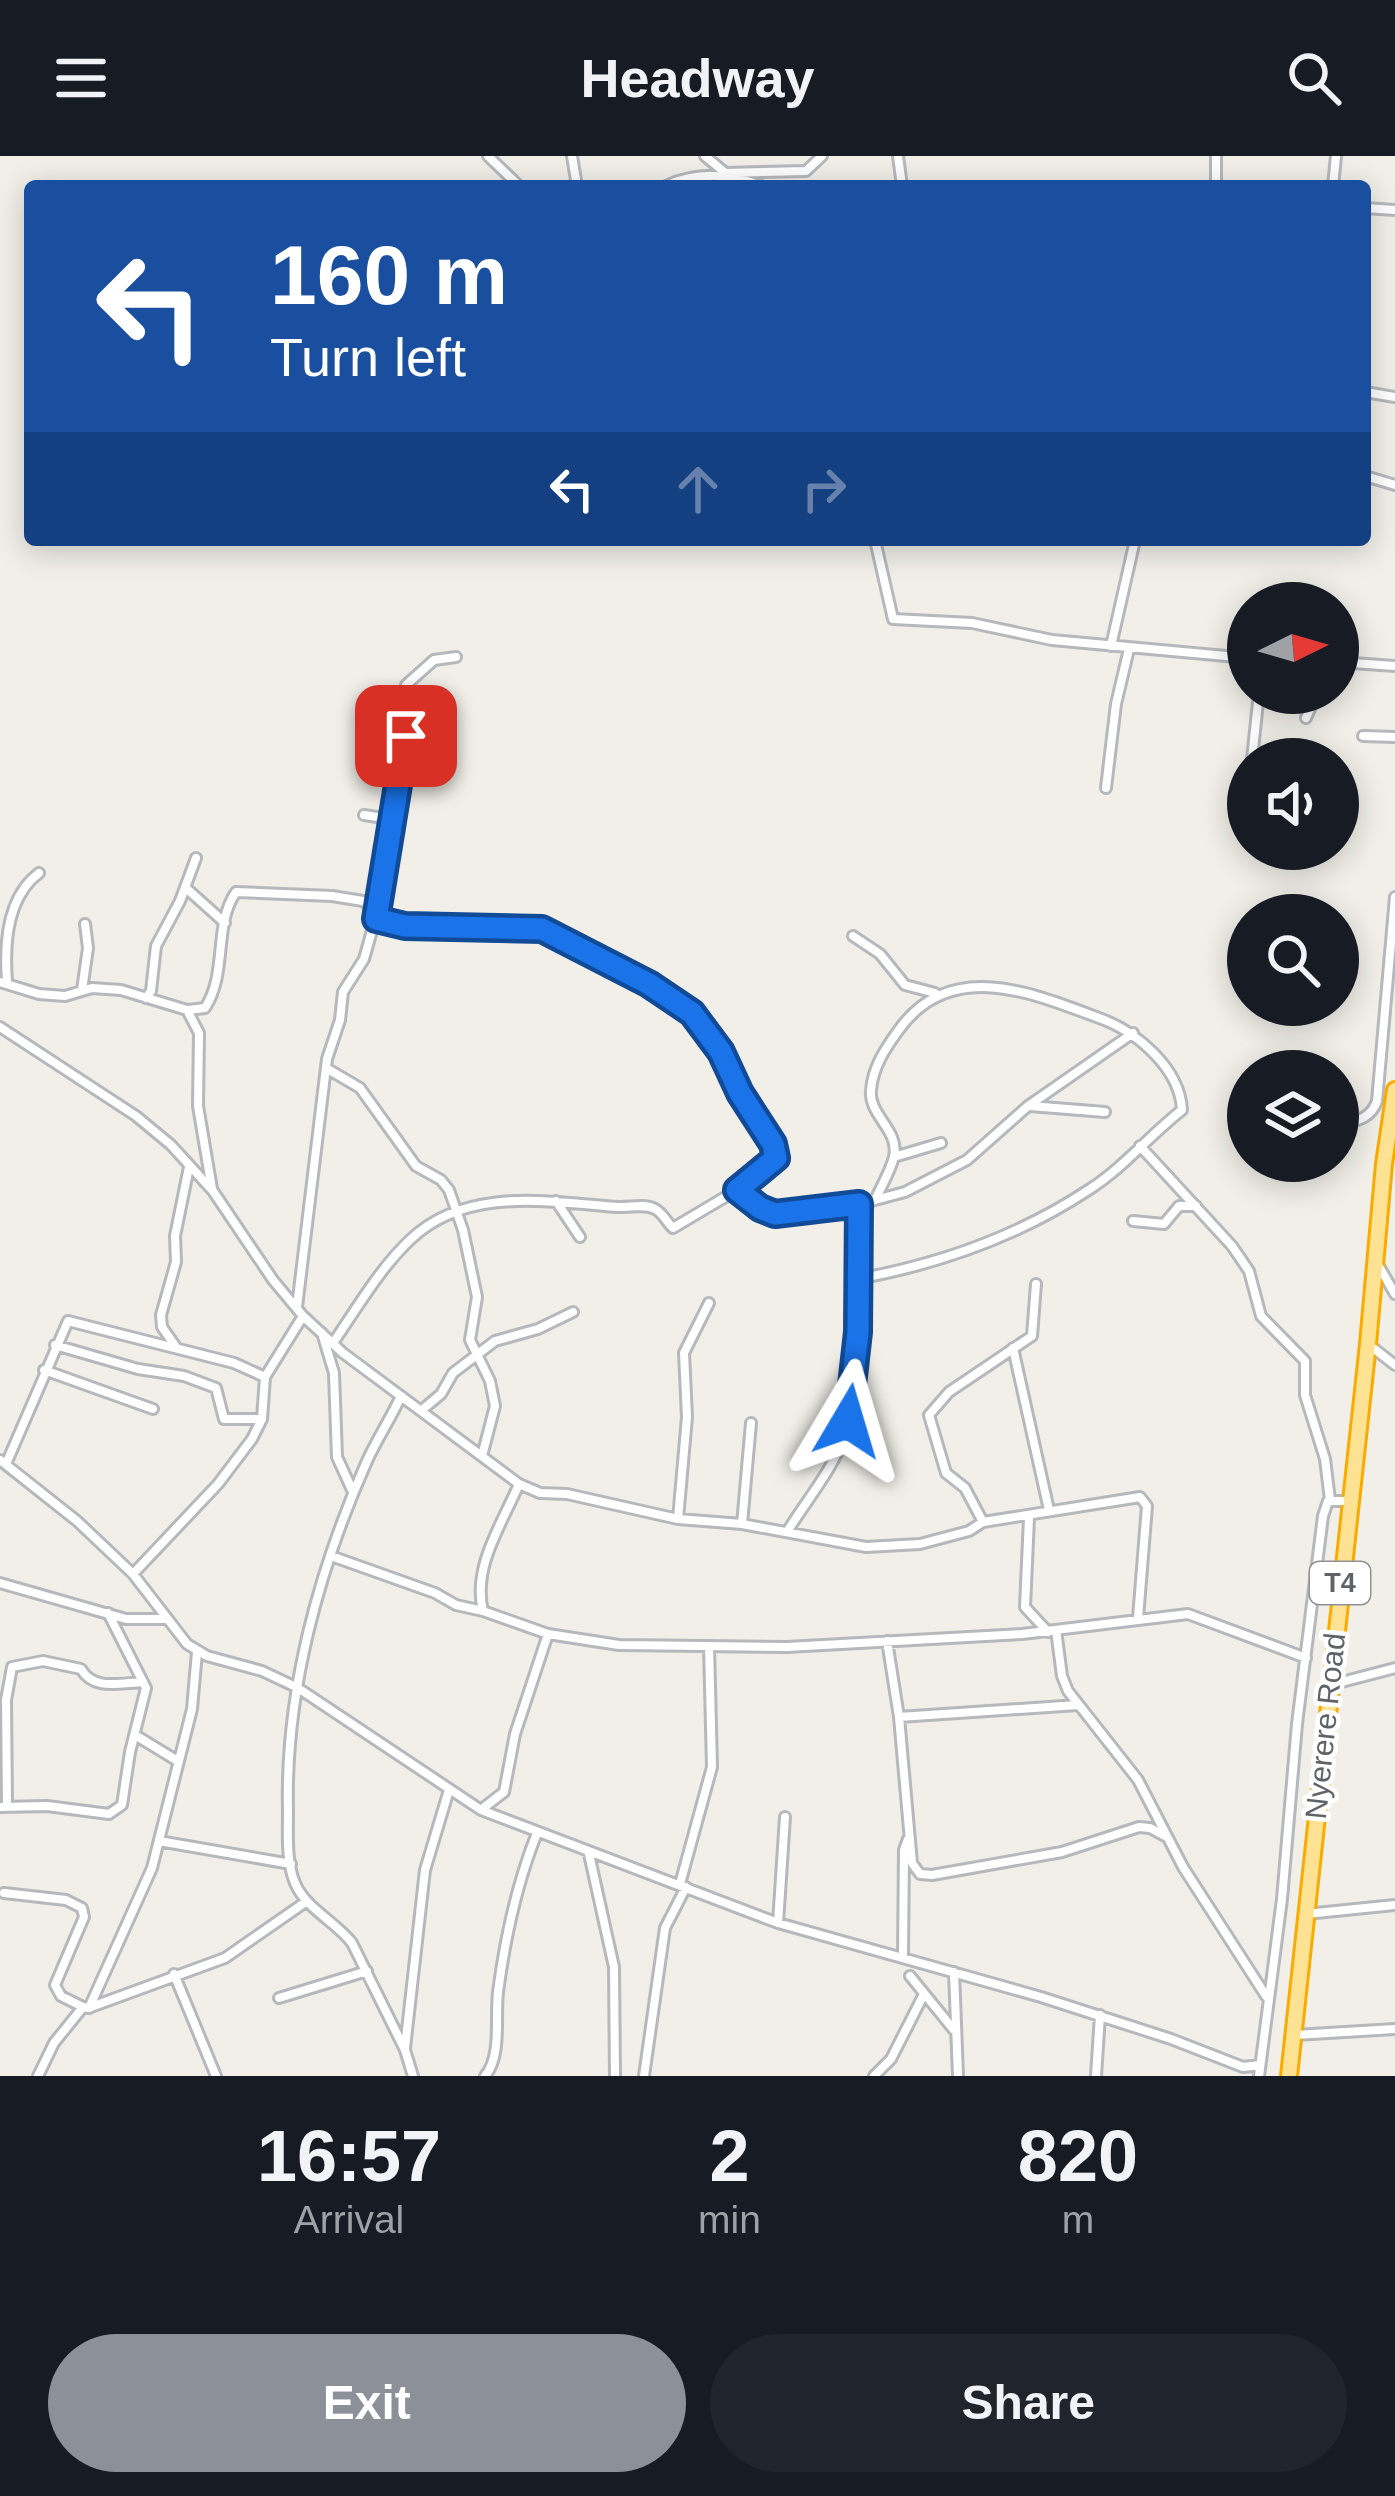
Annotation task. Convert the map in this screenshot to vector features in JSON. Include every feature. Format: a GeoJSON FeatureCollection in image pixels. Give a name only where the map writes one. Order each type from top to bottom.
{"type":"FeatureCollection","features":[{"type":"Feature","properties":{"kind":"highway","name":"Nyerere Road"},"geometry":{"type":"LineString","coordinates":[[1289,2076],[1395,1090]]}},
{"type":"Feature","properties":{"kind":"street"},"geometry":{"type":"LineString","coordinates":[[488,156],[513,180]]}},
{"type":"Feature","properties":{"kind":"street"},"geometry":{"type":"LineString","coordinates":[[705,156],[728,175],[743,180]]}},
{"type":"Feature","properties":{"kind":"street"},"geometry":{"type":"LineString","coordinates":[[681,180],[806,171],[822,156]]}},
{"type":"Feature","properties":{"kind":"street"},"geometry":{"type":"LineString","coordinates":[[876,546],[893,619],[972,623],[1037,638],[1227,656]]}},
{"type":"Feature","properties":{"kind":"street"},"geometry":{"type":"LineString","coordinates":[[1111,646],[1134,546]]}},
{"type":"Feature","properties":{"kind":"street"},"geometry":{"type":"LineString","coordinates":[[1106,788],[1116,704],[1129,649]]}},
{"type":"Feature","properties":{"kind":"street"},"geometry":{"type":"LineString","coordinates":[[133,1574],[218,1484],[252,1439],[262,1419],[265,1377],[300,1312],[326,1067],[343,992],[364,959],[376,916],[407,748],[406,685],[434,660],[456,657]]}},
{"type":"Feature","properties":{"kind":"street"},"geometry":{"type":"LineString","coordinates":[[1359,663],[1395,666]]}},
{"type":"Feature","properties":{"kind":"street"},"geometry":{"type":"LineString","coordinates":[[1306,718],[1308,714]]}},
{"type":"Feature","properties":{"kind":"street"},"geometry":{"type":"LineString","coordinates":[[1363,736],[1395,737]]}},
{"type":"Feature","properties":{"kind":"street"},"geometry":{"type":"LineString","coordinates":[[364,815],[384,818],[392,825]]}},
{"type":"Feature","properties":{"kind":"street"},"geometry":{"type":"LineString","coordinates":[[146,999],[151,992],[155,946],[196,858]]}},
{"type":"Feature","properties":{"kind":"street"},"geometry":{"type":"LineString","coordinates":[[39,873],[22,887],[16,903],[5,946],[3,982],[39,994],[106,988],[188,1010],[205,1008],[220,971],[233,894],[241,890],[358,900],[376,916],[405,926],[542,929],[627,971],[683,1006],[721,1052],[776,1150],[776,1158],[737,1190],[673,1228],[648,1206],[507,1201],[458,1213],[411,1239],[375,1280],[333,1343]]}},
{"type":"Feature","properties":{"kind":"street"},"geometry":{"type":"LineString","coordinates":[[185,887],[225,923]]}},
{"type":"Feature","properties":{"kind":"street"},"geometry":{"type":"LineString","coordinates":[[1359,1120],[1374,1111],[1377,1101],[1395,897]]}},
{"type":"Feature","properties":{"kind":"street"},"geometry":{"type":"LineString","coordinates":[[82,990],[88,948],[85,924]]}},
{"type":"Feature","properties":{"kind":"street"},"geometry":{"type":"LineString","coordinates":[[853,936],[880,954],[904,985],[937,994]]}},
{"type":"Feature","properties":{"kind":"street"},"geometry":{"type":"LineString","coordinates":[[857,1280],[957,1256],[1015,1231],[1090,1190],[1182,1110],[1182,1104],[1168,1074],[1132,1033],[1079,1011],[991,987],[959,986],[937,994],[903,1024],[875,1070],[871,1101],[892,1137],[894,1156],[875,1200]]}},
{"type":"Feature","properties":{"kind":"street"},"geometry":{"type":"LineString","coordinates":[[188,1010],[200,1033],[199,1106],[213,1191]]}},
{"type":"Feature","properties":{"kind":"street"},"geometry":{"type":"LineString","coordinates":[[0,1027],[136,1116],[213,1191],[300,1312],[333,1343],[519,1484],[540,1493],[568,1494],[678,1520],[742,1524],[866,1547],[945,1538],[983,1522],[1029,1518],[1049,1510],[1144,1499],[1138,1618]]}},
{"type":"Feature","properties":{"kind":"street"},"geometry":{"type":"LineString","coordinates":[[737,1190],[775,1214],[859,1204],[905,1192],[968,1160],[1028,1106],[1132,1033]]}},
{"type":"Feature","properties":{"kind":"street"},"geometry":{"type":"LineString","coordinates":[[326,1067],[360,1088],[416,1166],[447,1186],[458,1213],[477,1297],[470,1340],[490,1381],[495,1406],[482,1456]]}},
{"type":"Feature","properties":{"kind":"street"},"geometry":{"type":"LineString","coordinates":[[1028,1106],[1105,1112]]}},
{"type":"Feature","properties":{"kind":"street"},"geometry":{"type":"LineString","coordinates":[[894,1156],[940,1143]]}},
{"type":"Feature","properties":{"kind":"street"},"geometry":{"type":"LineString","coordinates":[[1141,1146],[1198,1206],[1249,1271],[1261,1316],[1305,1361],[1305,1395],[1324,1459],[1330,1500]]}},
{"type":"Feature","properties":{"kind":"street"},"geometry":{"type":"LineString","coordinates":[[176,1347],[160,1319],[176,1262],[175,1236],[189,1165]]}},
{"type":"Feature","properties":{"kind":"street"},"geometry":{"type":"LineString","coordinates":[[555,1200],[580,1238]]}},
{"type":"Feature","properties":{"kind":"street"},"geometry":{"type":"LineString","coordinates":[[787,1532],[843,1440],[856,1355],[859,1204]]}},
{"type":"Feature","properties":{"kind":"street"},"geometry":{"type":"LineString","coordinates":[[1133,1221],[1164,1224],[1179,1206],[1198,1206]]}},
{"type":"Feature","properties":{"kind":"street"},"geometry":{"type":"LineString","coordinates":[[1376,1262],[1395,1294]]}},
{"type":"Feature","properties":{"kind":"street"},"geometry":{"type":"LineString","coordinates":[[983,1522],[965,1488],[946,1473],[928,1415],[949,1391],[1035,1330],[1036,1284]]}},
{"type":"Feature","properties":{"kind":"street"},"geometry":{"type":"LineString","coordinates":[[678,1520],[686,1418],[684,1353],[710,1303]]}},
{"type":"Feature","properties":{"kind":"street"},"geometry":{"type":"LineString","coordinates":[[422,1409],[442,1394],[447,1380],[495,1341],[538,1330],[573,1312]]}},
{"type":"Feature","properties":{"kind":"street"},"geometry":{"type":"LineString","coordinates":[[265,1377],[234,1363],[73,1321],[65,1324],[3,1462],[133,1574],[197,1652],[262,1671],[298,1688],[481,1810],[778,1923],[1100,2015],[1259,2071],[1323,1516],[1330,1500],[1348,1501]]}},
{"type":"Feature","properties":{"kind":"street"},"geometry":{"type":"LineString","coordinates":[[321,1332],[334,1373],[337,1456],[354,1494]]}},
{"type":"Feature","properties":{"kind":"street"},"geometry":{"type":"LineString","coordinates":[[1368,1344],[1395,1365]]}},
{"type":"Feature","properties":{"kind":"street"},"geometry":{"type":"LineString","coordinates":[[55,1345],[210,1384],[219,1392],[224,1419],[262,1419]]}},
{"type":"Feature","properties":{"kind":"street"},"geometry":{"type":"LineString","coordinates":[[1013,1348],[1049,1510]]}},
{"type":"Feature","properties":{"kind":"street"},"geometry":{"type":"LineString","coordinates":[[44,1370],[153,1409]]}},
{"type":"Feature","properties":{"kind":"street"},"geometry":{"type":"LineString","coordinates":[[401,1396],[354,1494],[318,1594],[287,1760],[293,1879],[308,1901],[342,1930],[367,1971],[405,2050],[412,2076]]}},
{"type":"Feature","properties":{"kind":"street"},"geometry":{"type":"LineString","coordinates":[[742,1524],[751,1423]]}},
{"type":"Feature","properties":{"kind":"street"},"geometry":{"type":"LineString","coordinates":[[483,1611],[482,1569],[519,1484]]}},
{"type":"Feature","properties":{"kind":"street"},"geometry":{"type":"LineString","coordinates":[[1029,1518],[1025,1607],[1052,1631],[1062,1676],[1078,1705],[1138,1780],[1167,1837],[1267,1998]]}},
{"type":"Feature","properties":{"kind":"street"},"geometry":{"type":"LineString","coordinates":[[331,1556],[466,1609],[548,1634],[620,1645],[854,1645],[1052,1631],[1189,1614],[1306,1658]]}},
{"type":"Feature","properties":{"kind":"street"},"geometry":{"type":"LineString","coordinates":[[0,1583],[135,1620],[168,1619]]}},
{"type":"Feature","properties":{"kind":"street"},"geometry":{"type":"LineString","coordinates":[[108,1613],[144,1682],[125,1799],[118,1811],[109,1814],[47,1806],[4,1807],[6,1700],[12,1667],[29,1661],[71,1665],[91,1682],[144,1682]]}},
{"type":"Feature","properties":{"kind":"street"},"geometry":{"type":"LineString","coordinates":[[481,1810],[504,1792],[515,1734],[548,1634]]}},
{"type":"Feature","properties":{"kind":"street"},"geometry":{"type":"LineString","coordinates":[[887,1641],[912,1863],[920,1874],[1062,1852],[1139,1828],[1167,1837]]}},
{"type":"Feature","properties":{"kind":"street"},"geometry":{"type":"LineString","coordinates":[[644,2076],[665,1928],[683,1886],[712,1767],[709,1646]]}},
{"type":"Feature","properties":{"kind":"street"},"geometry":{"type":"LineString","coordinates":[[38,2076],[54,2043],[86,2008],[152,1868],[192,1708],[197,1652]]}},
{"type":"Feature","properties":{"kind":"street"},"geometry":{"type":"LineString","coordinates":[[118,1683],[128,1656]]}},
{"type":"Feature","properties":{"kind":"street"},"geometry":{"type":"LineString","coordinates":[[1329,1685],[1395,1668]]}},
{"type":"Feature","properties":{"kind":"street"},"geometry":{"type":"LineString","coordinates":[[899,1717],[1078,1705]]}},
{"type":"Feature","properties":{"kind":"street"},"geometry":{"type":"LineString","coordinates":[[135,1735],[176,1760]]}},
{"type":"Feature","properties":{"kind":"street"},"geometry":{"type":"LineString","coordinates":[[405,2050],[425,1870],[449,1790]]}},
{"type":"Feature","properties":{"kind":"street"},"geometry":{"type":"LineString","coordinates":[[778,1923],[785,1817]]}},
{"type":"Feature","properties":{"kind":"street"},"geometry":{"type":"LineString","coordinates":[[485,2076],[494,2064],[499,1991],[520,1880],[537,1833]]}},
{"type":"Feature","properties":{"kind":"street"},"geometry":{"type":"LineString","coordinates":[[903,1956],[904,1850],[910,1835]]}},
{"type":"Feature","properties":{"kind":"street"},"geometry":{"type":"LineString","coordinates":[[159,1841],[291,1864]]}},
{"type":"Feature","properties":{"kind":"street"},"geometry":{"type":"LineString","coordinates":[[588,1853],[614,1967],[615,2076]]}},
{"type":"Feature","properties":{"kind":"street"},"geometry":{"type":"LineString","coordinates":[[4,1893],[66,1900],[82,1908],[79,1933],[55,1984],[62,1996],[86,2008],[225,1958],[308,1901]]}},
{"type":"Feature","properties":{"kind":"street"},"geometry":{"type":"LineString","coordinates":[[1304,1914],[1395,1906]]}},
{"type":"Feature","properties":{"kind":"street"},"geometry":{"type":"LineString","coordinates":[[279,1998],[367,1971]]}},
{"type":"Feature","properties":{"kind":"street"},"geometry":{"type":"LineString","coordinates":[[954,1972],[958,2076]]}},
{"type":"Feature","properties":{"kind":"street"},"geometry":{"type":"LineString","coordinates":[[174,1974],[216,2076]]}},
{"type":"Feature","properties":{"kind":"street"},"geometry":{"type":"LineString","coordinates":[[910,1976],[955,2031]]}},
{"type":"Feature","properties":{"kind":"street"},"geometry":{"type":"LineString","coordinates":[[874,2076],[891,2059],[924,1994]]}},
{"type":"Feature","properties":{"kind":"street"},"geometry":{"type":"LineString","coordinates":[[1096,2076],[1100,2015]]}},
{"type":"Feature","properties":{"kind":"street"},"geometry":{"type":"LineString","coordinates":[[1295,2035],[1395,2030]]}},
{"type":"Feature","properties":{"kind":"route"},"geometry":{"type":"LineString","coordinates":[[406,736],[376,919],[405,926],[542,929],[627,971],[692,1013],[721,1052],[740,1093],[773,1144],[776,1158],[737,1190],[775,1214],[859,1204],[858,1332],[848,1421]]}}]}
